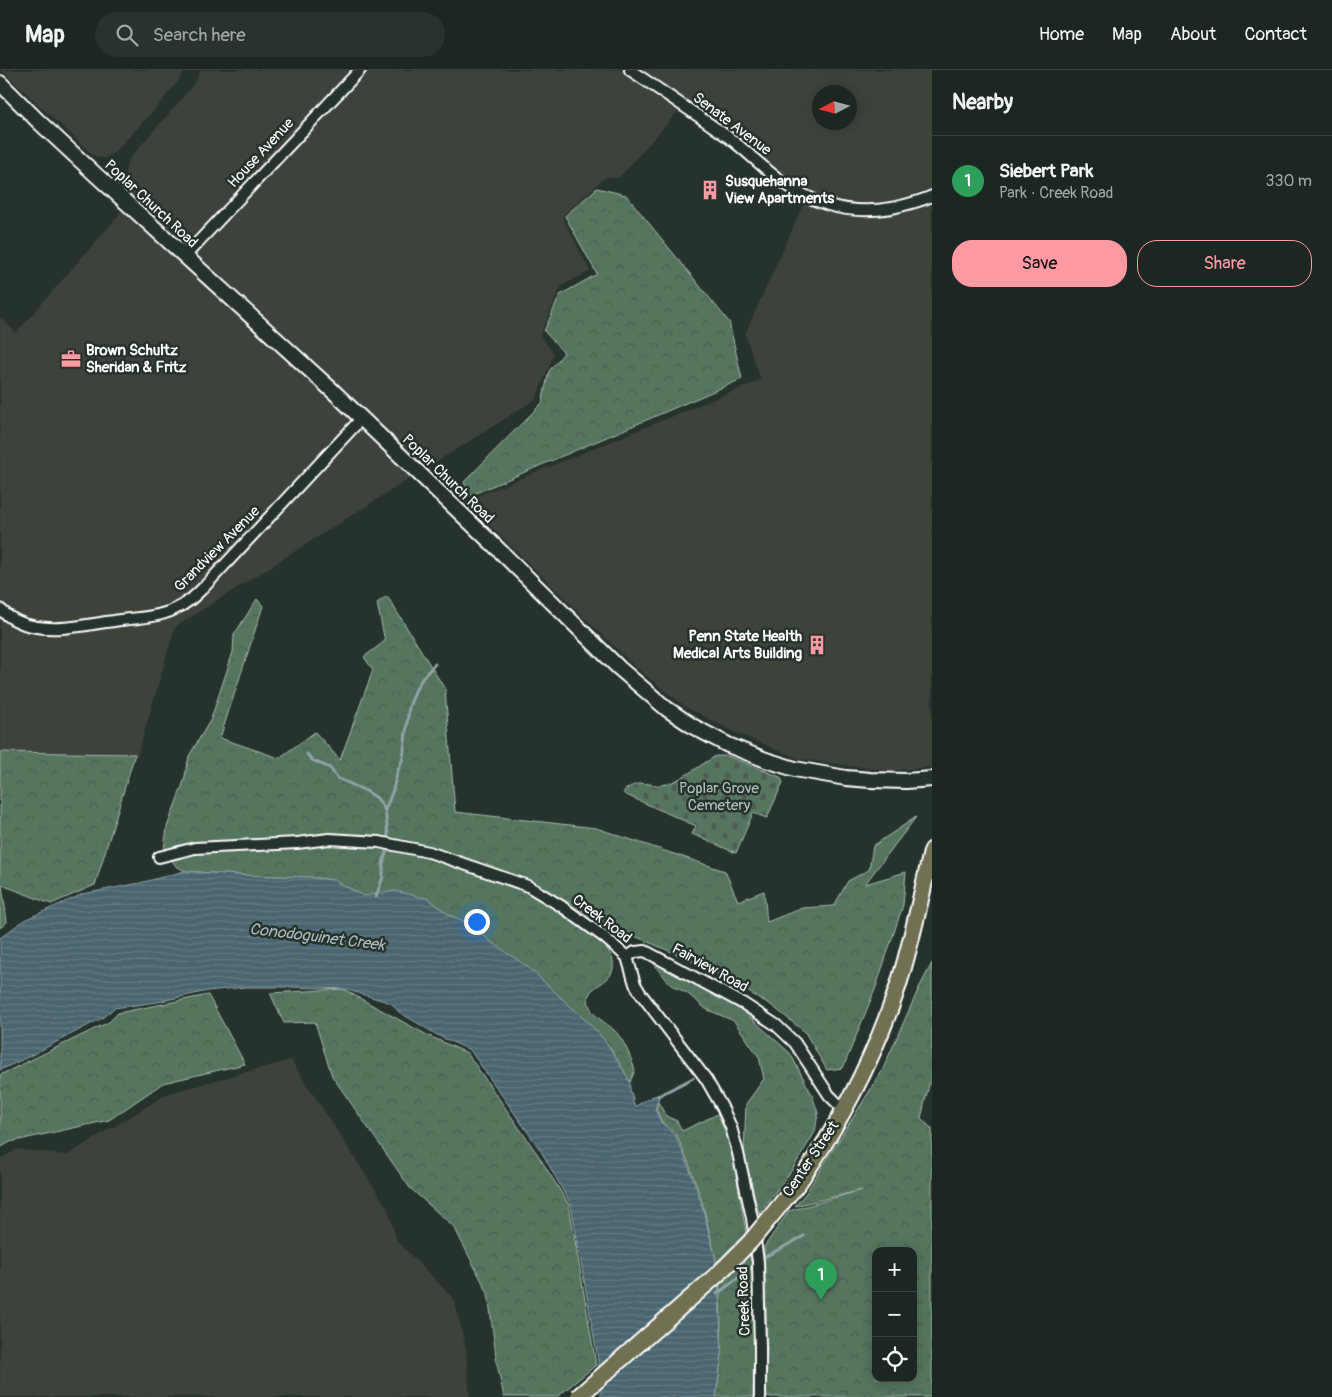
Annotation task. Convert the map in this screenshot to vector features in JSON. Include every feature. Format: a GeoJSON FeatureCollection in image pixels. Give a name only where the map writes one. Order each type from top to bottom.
{"type":"FeatureCollection","features":[{"type":"Feature","properties":{"kind":"main road","name":"Center Street"},"geometry":{"type":"LineString","coordinates":[[578,1397],[718,1274],[750,1242],[799,1182],[811,1164],[844,1110],[873,1052],[898,986],[908,953],[932,850]]}},
{"type":"Feature","properties":{"kind":"street","name":"House Avenue"},"geometry":{"type":"LineString","coordinates":[[184,257],[360,70]]}},
{"type":"Feature","properties":{"kind":"street","name":"Senate Avenue"},"geometry":{"type":"LineString","coordinates":[[630,70],[729,138],[794,190],[819,202],[844,209],[872,210],[903,206],[932,196]]}},
{"type":"Feature","properties":{"kind":"street","name":"Poplar Church Road"},"geometry":{"type":"LineString","coordinates":[[0,83],[38,121],[184,257],[334,392],[620,668],[667,709],[694,727],[728,745],[795,769],[870,780],[906,781],[932,779]]}},
{"type":"Feature","properties":{"kind":"street","name":"Grandview Avenue"},"geometry":{"type":"LineString","coordinates":[[0,609],[12,618],[25,624],[48,628],[150,616],[174,610],[187,603],[205,586],[361,419]]}},
{"type":"Feature","properties":{"kind":"street","name":"Creek Road"},"geometry":{"type":"LineString","coordinates":[[158,857],[195,848],[298,843],[329,839],[379,842],[429,852],[528,886],[604,937],[627,957],[635,984],[641,994],[706,1079],[722,1107],[738,1153],[752,1218],[758,1262],[760,1397]]}},
{"type":"Feature","properties":{"kind":"street","name":"Fairview Road"},"geometry":{"type":"LineString","coordinates":[[627,957],[635,952],[646,951],[744,1004],[776,1024],[795,1044],[829,1095],[844,1110]]}},
{"type":"Feature","properties":{"kind":"shaded area"},"geometry":{"type":"Polygon","coordinates":[[[1,70],[185,70],[158,106],[114,153],[104,158],[93,155],[1,70]]]}},
{"type":"Feature","properties":{"kind":"shaded area"},"geometry":{"type":"Polygon","coordinates":[[[201,70],[932,70],[932,188],[892,202],[847,202],[828,198],[808,191],[789,179],[686,102],[619,178],[605,177],[562,217],[590,271],[561,286],[540,335],[554,354],[536,399],[175,627],[137,757],[0,755],[0,317],[16,333],[119,215],[127,185],[125,174],[127,164],[133,154],[195,82],[201,70]]]}},
{"type":"Feature","properties":{"kind":"shaded area"},"geometry":{"type":"Polygon","coordinates":[[[932,202],[932,767],[890,771],[799,759],[732,731],[687,708],[635,667],[465,501],[761,380],[745,334],[804,203],[832,213],[852,217],[869,217],[903,213],[932,202]]]}},
{"type":"Feature","properties":{"kind":"shaded area"},"geometry":{"type":"Polygon","coordinates":[[[291,1060],[388,1209],[397,1241],[454,1299],[466,1348],[470,1397],[0,1397],[0,1159],[17,1149],[67,1155],[169,1093],[291,1060]]]}},
{"type":"Feature","properties":{"kind":"green space"},"geometry":{"type":"Polygon","coordinates":[[[597,188],[626,195],[729,322],[742,379],[469,496],[464,482],[542,403],[549,371],[564,353],[544,331],[560,295],[597,274],[565,216],[597,188]]]}},
{"type":"Feature","properties":{"kind":"green space"},"geometry":{"type":"Polygon","coordinates":[[[387,596],[445,689],[455,812],[596,828],[725,871],[738,901],[764,891],[767,922],[802,908],[834,906],[848,881],[869,870],[873,846],[916,817],[865,884],[906,872],[903,905],[876,987],[843,1068],[827,1070],[805,1032],[771,1005],[721,976],[681,956],[606,926],[531,882],[450,856],[526,890],[579,925],[605,946],[613,961],[613,970],[605,981],[590,993],[588,999],[594,1014],[614,1030],[627,1049],[635,1070],[630,1082],[608,1045],[594,1028],[468,923],[449,915],[429,899],[364,896],[333,880],[185,871],[176,866],[164,850],[167,827],[184,781],[189,756],[211,719],[233,652],[234,635],[257,599],[263,606],[220,738],[279,758],[315,732],[340,760],[373,670],[364,657],[385,641],[377,603],[387,596]]]}},
{"type":"Feature","properties":{"kind":"green space"},"geometry":{"type":"Polygon","coordinates":[[[0,752],[135,754],[95,885],[51,904],[2,885],[7,922],[0,928],[0,752]]]}},
{"type":"Feature","properties":{"kind":"green space","name":"Poplar Grove Cemetery"},"geometry":{"type":"Polygon","coordinates":[[[716,756],[728,756],[780,777],[783,782],[767,818],[753,813],[736,853],[692,834],[696,826],[624,794],[624,791],[636,784],[667,784],[716,756]]]}},
{"type":"Feature","properties":{"kind":"green space"},"geometry":{"type":"Polygon","coordinates":[[[650,958],[679,972],[744,1012],[790,1053],[812,1095],[818,1113],[815,1132],[792,1170],[759,1214],[744,1153],[746,1104],[764,1079],[759,1057],[734,1021],[706,1009],[687,993],[671,985],[650,958]]]}},
{"type":"Feature","properties":{"kind":"green space"},"geometry":{"type":"Polygon","coordinates":[[[932,963],[932,1072],[921,1118],[932,1129],[932,1397],[765,1397],[767,1350],[764,1247],[789,1211],[862,1190],[795,1206],[806,1193],[882,1071],[932,963]]]}},
{"type":"Feature","properties":{"kind":"green space"},"geometry":{"type":"Polygon","coordinates":[[[343,989],[427,1035],[467,1053],[538,1155],[569,1205],[596,1365],[557,1397],[504,1397],[497,1364],[488,1293],[454,1227],[410,1188],[332,1076],[315,1022],[284,1023],[270,993],[343,989]]]}},
{"type":"Feature","properties":{"kind":"green space"},"geometry":{"type":"Polygon","coordinates":[[[208,995],[245,1064],[163,1083],[109,1120],[10,1142],[0,1148],[0,1075],[109,1022],[118,1013],[208,995]]]}},
{"type":"Feature","properties":{"kind":"green space"},"geometry":{"type":"Polygon","coordinates":[[[658,1102],[666,1116],[677,1121],[682,1131],[718,1114],[728,1140],[735,1168],[752,1267],[753,1397],[716,1397],[722,1353],[719,1273],[702,1201],[689,1164],[676,1134],[661,1121],[656,1108],[658,1102]]]}},
{"type":"Feature","properties":{"kind":"water","name":"Conodoguinet Creek"},"geometry":{"type":"Polygon","coordinates":[[[185,871],[308,877],[333,880],[364,896],[395,891],[429,899],[449,915],[468,923],[490,941],[528,967],[594,1028],[608,1045],[630,1082],[633,1103],[636,1106],[660,1094],[655,1109],[661,1122],[675,1135],[688,1165],[701,1202],[718,1273],[601,1378],[571,1205],[541,1151],[470,1050],[439,1036],[399,1012],[391,1003],[345,989],[245,987],[208,991],[157,1002],[114,1008],[102,1018],[0,1070],[0,938],[24,920],[83,894],[140,883],[185,871]]]}},
{"type":"Feature","properties":{"kind":"water"},"geometry":{"type":"Polygon","coordinates":[[[718,1274],[722,1353],[716,1397],[601,1397],[601,1383],[718,1274]]]}},
{"type":"Feature","properties":{"kind":"waterway"},"geometry":{"type":"LineString","coordinates":[[376,897],[383,877],[383,864],[387,849],[388,834],[385,810],[403,758],[409,707],[423,677],[435,664]]}},
{"type":"Feature","properties":{"kind":"waterway"},"geometry":{"type":"LineString","coordinates":[[307,754],[312,760],[330,768],[337,778],[377,798],[385,810]]}},
{"type":"Feature","properties":{"kind":"waterway"},"geometry":{"type":"LineString","coordinates":[[658,1096],[693,1078]]}},
{"type":"Feature","properties":{"kind":"waterway"},"geometry":{"type":"LineString","coordinates":[[763,1258],[804,1236]]}},
{"type":"Feature","properties":{"kind":"waterway"},"geometry":{"type":"LineString","coordinates":[[717,1294],[752,1267]]}},
{"type":"Feature","properties":{"kind":"place","name":"Susquehanna View Apartments"},"geometry":{"type":"Point","coordinates":[710,190]}},
{"type":"Feature","properties":{"kind":"place","name":"Brown Schultz Sheridan & Fritz"},"geometry":{"type":"Point","coordinates":[71,359]}},
{"type":"Feature","properties":{"kind":"place","name":"Penn State Health Medical Arts Building"},"geometry":{"type":"Point","coordinates":[817,645]}},
{"type":"Feature","properties":{"kind":"place","name":"Siebert Park"},"geometry":{"type":"Point","coordinates":[821,1300]}}]}
